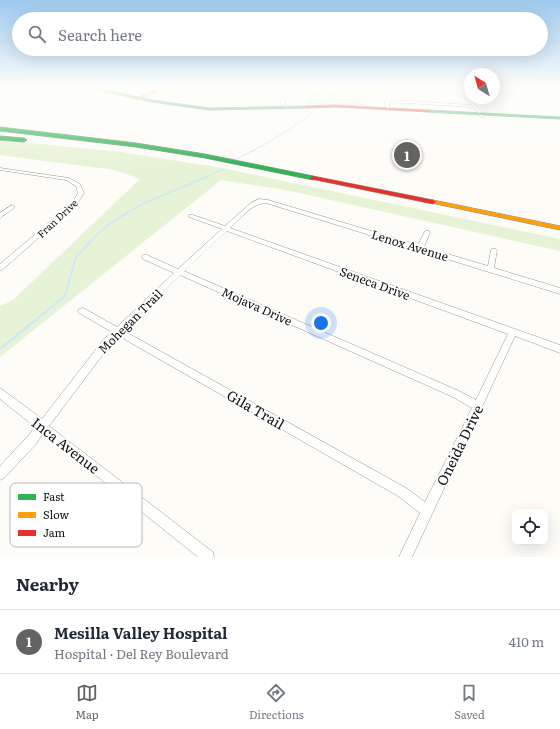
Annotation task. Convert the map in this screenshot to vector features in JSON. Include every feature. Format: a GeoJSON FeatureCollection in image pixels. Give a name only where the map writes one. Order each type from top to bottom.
{"type":"FeatureCollection","features":[{"type":"Feature","properties":{"kind":"main road"},"geometry":{"type":"LineString","coordinates":[[448,113],[468,115],[513,115],[536,118]]}},
{"type":"Feature","properties":{"kind":"main road"},"geometry":{"type":"LineString","coordinates":[[459,113],[560,119]]}},
{"type":"Feature","properties":{"kind":"main road"},"geometry":{"type":"LineString","coordinates":[[0,129],[136,145],[205,156],[560,228]]}},
{"type":"Feature","properties":{"kind":"main road"},"geometry":{"type":"LineString","coordinates":[[0,138],[104,148],[184,158],[560,236]]}},
{"type":"Feature","properties":{"kind":"street","name":"Fran Drive"},"geometry":{"type":"LineString","coordinates":[[0,170],[67,179],[78,185],[81,193],[74,204],[0,268]]}},
{"type":"Feature","properties":{"kind":"street","name":"Mohegan Trail"},"geometry":{"type":"LineString","coordinates":[[0,474],[43,427],[96,354],[179,272],[253,204],[259,201]]}},
{"type":"Feature","properties":{"kind":"street","name":"Lenox Avenue"},"geometry":{"type":"LineString","coordinates":[[259,201],[266,201],[560,291]]}},
{"type":"Feature","properties":{"kind":"street"},"geometry":{"type":"LineString","coordinates":[[0,216],[12,207]]}},
{"type":"Feature","properties":{"kind":"street","name":"Seneca Drive"},"geometry":{"type":"LineString","coordinates":[[191,216],[560,349]]}},
{"type":"Feature","properties":{"kind":"street"},"geometry":{"type":"LineString","coordinates":[[420,248],[426,232]]}},
{"type":"Feature","properties":{"kind":"street"},"geometry":{"type":"LineString","coordinates":[[491,269],[494,250]]}},
{"type":"Feature","properties":{"kind":"street","name":"Mojava Drive"},"geometry":{"type":"LineString","coordinates":[[145,257],[456,394],[478,406]]}},
{"type":"Feature","properties":{"kind":"street","name":"Gila Trail"},"geometry":{"type":"LineString","coordinates":[[82,311],[402,492],[427,511]]}},
{"type":"Feature","properties":{"kind":"street","name":"Oneida Drive"},"geometry":{"type":"LineString","coordinates":[[405,557],[513,333]]}},
{"type":"Feature","properties":{"kind":"street","name":"Inca Avenue"},"geometry":{"type":"LineString","coordinates":[[0,393],[114,483]]}},
{"type":"Feature","properties":{"kind":"street","name":"Inca Avenue"},"geometry":{"type":"LineString","coordinates":[[142,505],[208,557]]}},
{"type":"Feature","properties":{"kind":"green space"},"geometry":{"type":"Polygon","coordinates":[[[0,140],[121,152],[217,167],[560,239],[560,251],[286,190],[221,180],[0,357],[0,306],[13,300],[140,179],[115,170],[0,155],[0,140]]]}},
{"type":"Feature","properties":{"kind":"waterway"},"geometry":{"type":"LineString","coordinates":[[236,159],[278,137],[313,113]]}},
{"type":"Feature","properties":{"kind":"waterway"},"geometry":{"type":"LineString","coordinates":[[204,178],[224,169]]}},
{"type":"Feature","properties":{"kind":"waterway"},"geometry":{"type":"LineString","coordinates":[[91,241],[102,230],[129,211],[160,196],[207,177]]}},
{"type":"Feature","properties":{"kind":"waterway"},"geometry":{"type":"LineString","coordinates":[[32,323],[65,296],[76,257],[91,241]]}},
{"type":"Feature","properties":{"kind":"waterway"},"geometry":{"type":"LineString","coordinates":[[0,349],[33,322]]}},
{"type":"Feature","properties":{"kind":"traffic: fast"},"geometry":{"type":"LineString","coordinates":[[466,113],[560,118]]}},
{"type":"Feature","properties":{"kind":"traffic: fast"},"geometry":{"type":"LineString","coordinates":[[0,129],[136,145],[205,156],[313,178]]}},
{"type":"Feature","properties":{"kind":"traffic: fast"},"geometry":{"type":"LineString","coordinates":[[0,138],[24,140]]}},
{"type":"Feature","properties":{"kind":"traffic: slow"},"geometry":{"type":"LineString","coordinates":[[433,202],[560,228]]}},
{"type":"Feature","properties":{"kind":"traffic: jam"},"geometry":{"type":"LineString","coordinates":[[313,178],[433,202]]}},
{"type":"Feature","properties":{"kind":"place","name":"Mesilla Valley Hospital"},"geometry":{"type":"Point","coordinates":[407,155]}}]}
